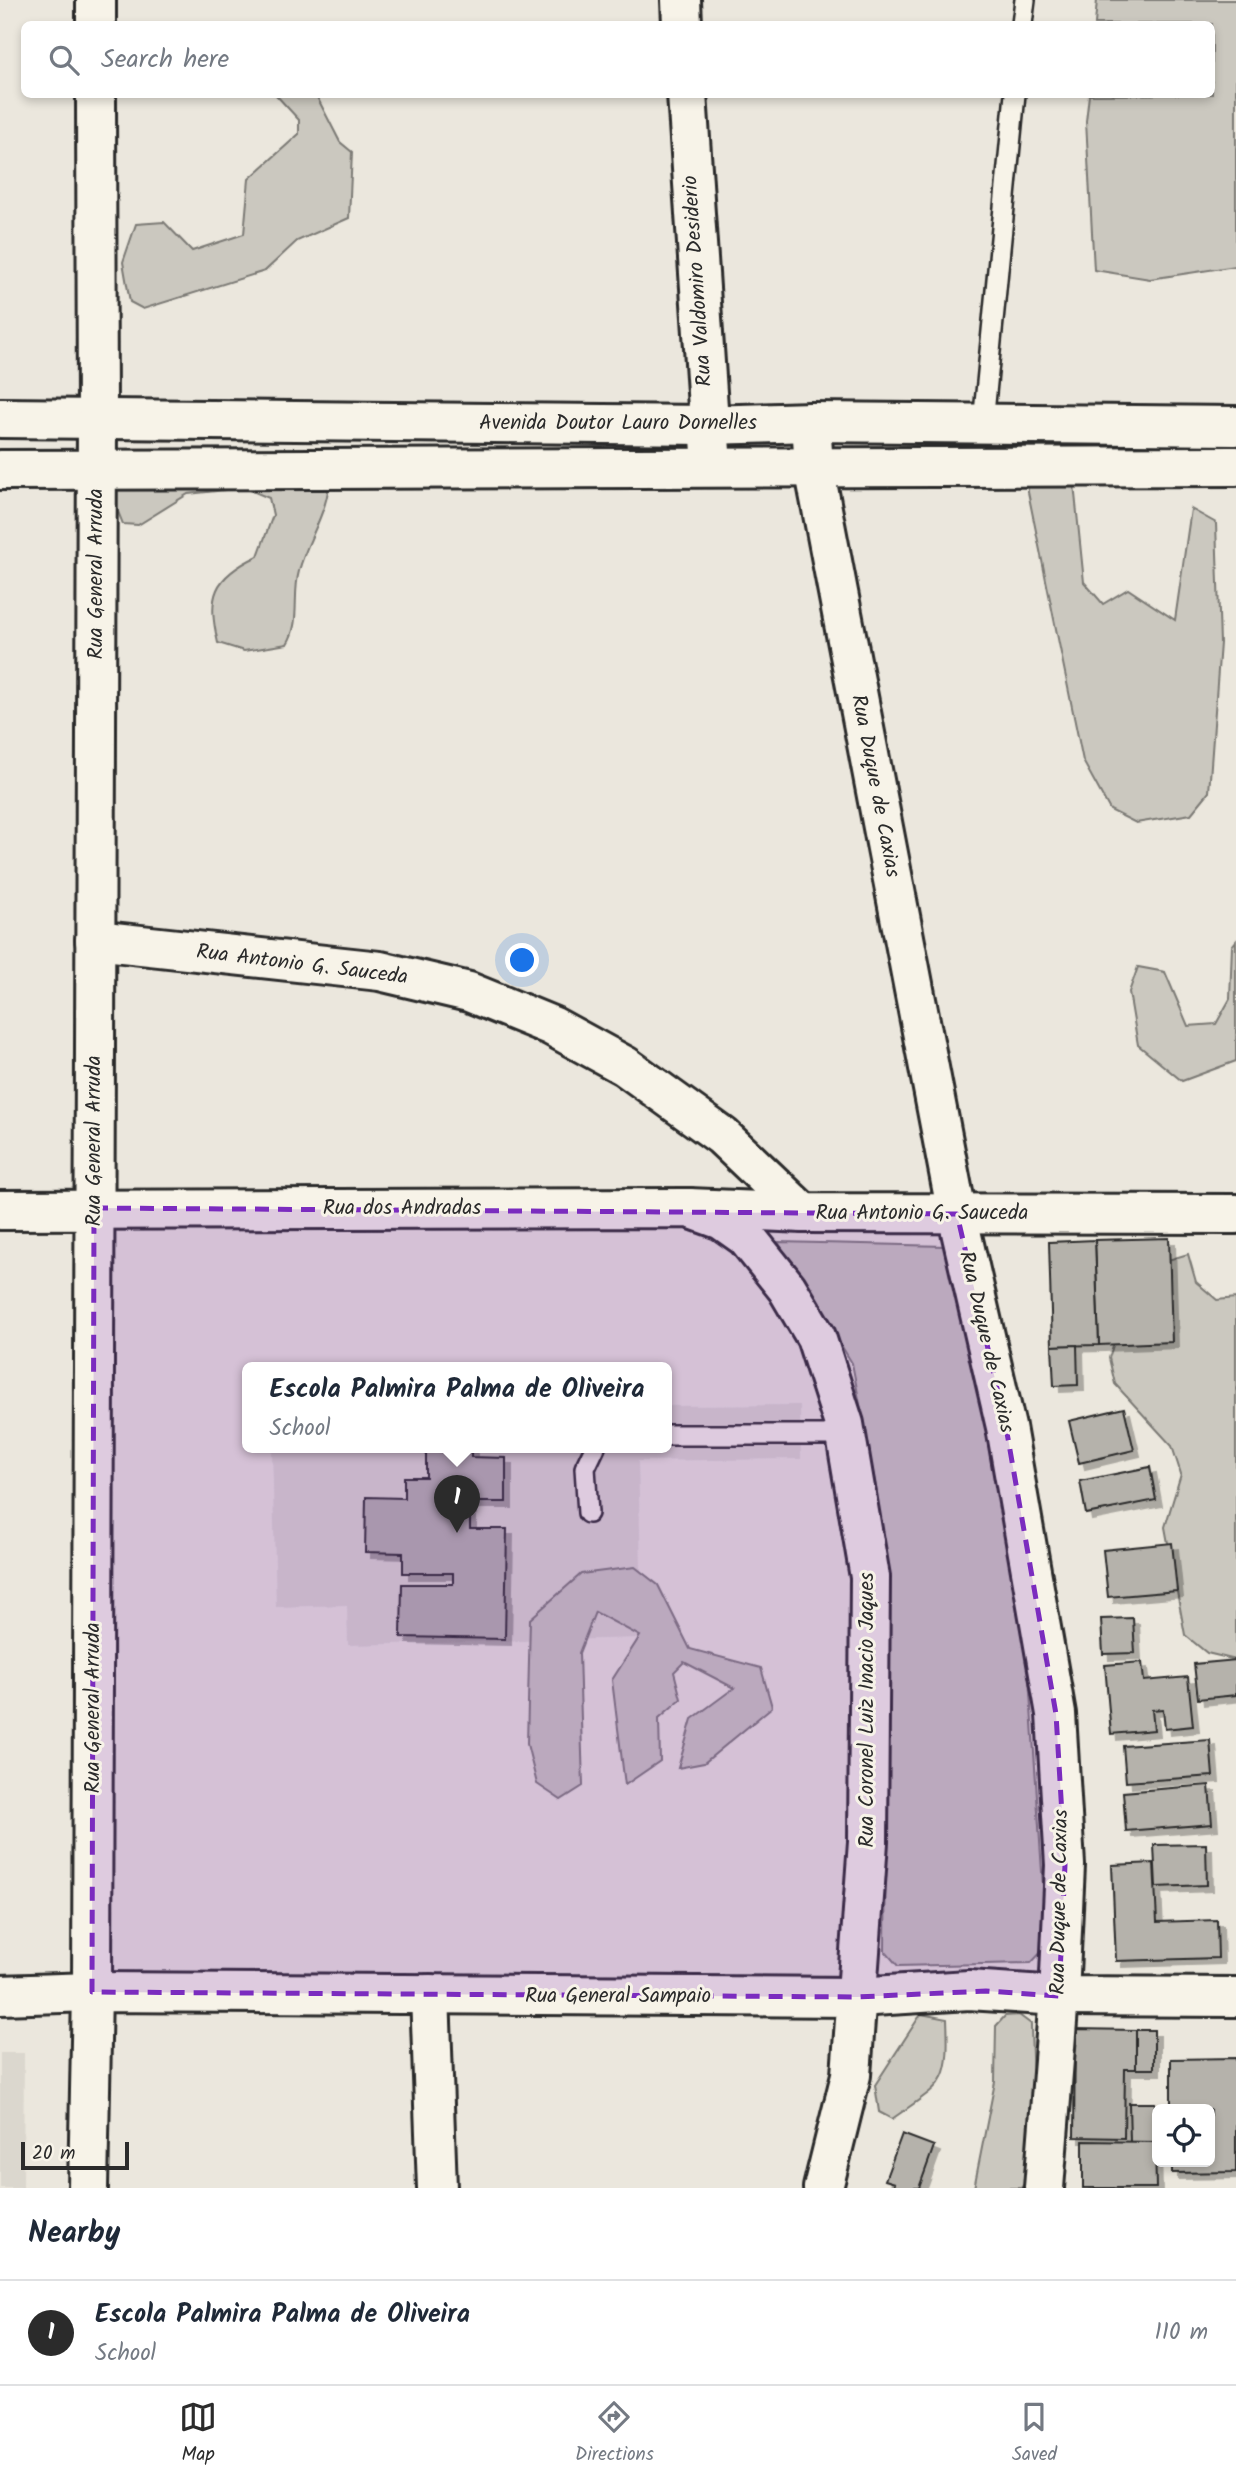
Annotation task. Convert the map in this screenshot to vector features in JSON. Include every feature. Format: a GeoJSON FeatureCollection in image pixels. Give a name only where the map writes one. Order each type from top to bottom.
{"type":"FeatureCollection","features":[{"type":"Feature","properties":{"kind":"street"},"geometry":{"type":"LineString","coordinates":[[96,0],[96,21]]}},
{"type":"Feature","properties":{"kind":"street"},"geometry":{"type":"LineString","coordinates":[[681,0],[682,21]]}},
{"type":"Feature","properties":{"kind":"street","name":"Rua General Arruda"},"geometry":{"type":"LineString","coordinates":[[88,2188],[92,1992],[96,98]]}},
{"type":"Feature","properties":{"kind":"street","name":"Rua Valdomiro Desiderio"},"geometry":{"type":"LineString","coordinates":[[687,98],[707,425],[712,467]]}},
{"type":"Feature","properties":{"kind":"street","name":"Avenida Doutor Lauro Dornelles"},"geometry":{"type":"LineString","coordinates":[[0,418],[707,425],[811,422],[1236,426]]}},
{"type":"Feature","properties":{"kind":"street","name":"Rua Duque de Caxias"},"geometry":{"type":"LineString","coordinates":[[811,422],[814,467],[957,1214],[1006,1427],[1056,1714],[1065,1865],[1059,1996],[1044,2188]]}},
{"type":"Feature","properties":{"kind":"street","name":"Avenida Doutor Lauro Dornelles"},"geometry":{"type":"LineString","coordinates":[[0,470],[1236,466]]}},
{"type":"Feature","properties":{"kind":"street","name":"Rua Antonio G. Sauceda"},"geometry":{"type":"LineString","coordinates":[[95,940],[380,971],[470,992],[552,1026],[625,1066],[722,1136],[803,1213],[1236,1214]]}},
{"type":"Feature","properties":{"kind":"street","name":"Rua dos Andradas"},"geometry":{"type":"LineString","coordinates":[[0,1210],[688,1208],[803,1213]]}},
{"type":"Feature","properties":{"kind":"street","name":"Rua Coronel Luiz Inacio Jaques"},"geometry":{"type":"LineString","coordinates":[[688,1208],[722,1220],[746,1237],[787,1288],[816,1337],[846,1435],[870,1577],[869,1842],[851,2075],[824,2188]]}},
{"type":"Feature","properties":{"kind":"street","name":"Rua General Sampaio"},"geometry":{"type":"LineString","coordinates":[[0,1995],[92,1992],[857,1997],[969,1990],[1059,1996],[1236,1997]]}},
{"type":"Feature","properties":{"kind":"street"},"geometry":{"type":"LineString","coordinates":[[430,1994],[437,2188]]}},
{"type":"Feature","properties":{"kind":"lane"},"geometry":{"type":"LineString","coordinates":[[1022,21],[1025,0]]}},
{"type":"Feature","properties":{"kind":"lane"},"geometry":{"type":"LineString","coordinates":[[983,424],[1015,98]]}},
{"type":"Feature","properties":{"kind":"lane"},"geometry":{"type":"LineString","coordinates":[[672,1435],[846,1435]]}},
{"type":"Feature","properties":{"kind":"lane"},"geometry":{"type":"LineString","coordinates":[[588,1513],[585,1468],[593,1453]]}},
{"type":"Feature","properties":{"kind":"highlighted area"},"geometry":{"type":"Polygon","coordinates":[[[94,1208],[957,1214],[1006,1427],[1056,1714],[1065,1865],[1059,1996],[986,1991],[857,1997],[92,1992],[94,1208]]]}},
{"type":"Feature","properties":{"kind":"shaded area"},"geometry":{"type":"Polygon","coordinates":[[[1097,0],[1236,0],[1236,266],[1150,279],[1094,270],[1086,121],[1089,98],[1215,98],[1215,21],[1095,21],[1097,0]]]}},
{"type":"Feature","properties":{"kind":"shaded area"},"geometry":{"type":"Polygon","coordinates":[[[279,98],[318,98],[340,142],[352,152],[349,218],[297,241],[265,271],[143,309],[130,302],[123,262],[136,224],[164,222],[192,251],[244,234],[249,179],[299,134],[299,120],[279,98]]]}},
{"type":"Feature","properties":{"kind":"shaded area"},"geometry":{"type":"Polygon","coordinates":[[[1027,464],[1073,474],[1084,582],[1103,604],[1128,589],[1175,620],[1191,509],[1216,523],[1220,643],[1209,792],[1191,814],[1136,823],[1110,810],[1083,761],[1028,492],[1027,464]]]}},
{"type":"Feature","properties":{"kind":"shaded area"},"geometry":{"type":"Polygon","coordinates":[[[329,474],[326,499],[299,571],[291,636],[287,644],[244,651],[218,643],[213,613],[214,600],[223,580],[231,572],[258,556],[273,515],[269,498],[245,488],[188,494],[138,525],[123,524],[113,499],[125,475],[329,474]]]}},
{"type":"Feature","properties":{"kind":"shaded area"},"geometry":{"type":"Polygon","coordinates":[[[1236,941],[1236,1061],[1182,1081],[1138,1045],[1129,992],[1138,967],[1165,972],[1188,1026],[1216,1024],[1230,999],[1232,946],[1236,941]]]}},
{"type":"Feature","properties":{"kind":"shaded area"},"geometry":{"type":"Polygon","coordinates":[[[778,1242],[946,1246],[1023,1588],[1047,1946],[1031,1963],[898,1966],[885,1951],[888,1636],[877,1493],[852,1363],[778,1242]]]}},
{"type":"Feature","properties":{"kind":"shaded area"},"geometry":{"type":"Polygon","coordinates":[[[1188,1254],[1196,1282],[1217,1300],[1236,1298],[1236,1660],[1207,1653],[1185,1635],[1165,1527],[1181,1474],[1172,1446],[1115,1384],[1109,1358],[1126,1305],[1161,1262],[1188,1254]]]}},
{"type":"Feature","properties":{"kind":"shaded area"},"geometry":{"type":"Polygon","coordinates":[[[800,1405],[801,1459],[638,1461],[643,1638],[348,1645],[347,1605],[276,1607],[272,1453],[672,1453],[672,1406],[800,1405]]]}},
{"type":"Feature","properties":{"kind":"shaded area"},"geometry":{"type":"Polygon","coordinates":[[[635,1567],[658,1585],[690,1649],[761,1668],[772,1707],[704,1763],[678,1768],[692,1719],[734,1688],[684,1662],[674,1672],[681,1699],[659,1718],[660,1761],[625,1785],[612,1680],[640,1636],[595,1612],[579,1653],[583,1786],[561,1800],[537,1784],[527,1744],[530,1619],[581,1574],[635,1567]]]}},
{"type":"Feature","properties":{"kind":"shaded area"},"geometry":{"type":"Polygon","coordinates":[[[921,2014],[947,2019],[945,2070],[933,2089],[892,2119],[879,2112],[875,2085],[921,2014]]]}},
{"type":"Feature","properties":{"kind":"shaded area"},"geometry":{"type":"Polygon","coordinates":[[[1019,2015],[1031,2024],[1033,2136],[1027,2177],[1021,2188],[974,2188],[995,2082],[996,2026],[1005,2016],[1019,2015]]]}},
{"type":"Feature","properties":{"kind":"shaded area"},"geometry":{"type":"Polygon","coordinates":[[[0,2053],[24,2053],[23,2188],[0,2188],[0,2053]]]}},
{"type":"Feature","properties":{"kind":"building"},"geometry":{"type":"Polygon","coordinates":[[[1169,1238],[1172,1342],[1099,1345],[1095,1240],[1169,1238]]]}},
{"type":"Feature","properties":{"kind":"building"},"geometry":{"type":"Polygon","coordinates":[[[1095,1240],[1099,1345],[1052,1346],[1049,1242],[1095,1240]]]}},
{"type":"Feature","properties":{"kind":"building"},"geometry":{"type":"Polygon","coordinates":[[[1077,1345],[1078,1385],[1054,1386],[1052,1346],[1077,1345]]]}},
{"type":"Feature","properties":{"kind":"building"},"geometry":{"type":"Polygon","coordinates":[[[1124,1408],[1134,1450],[1079,1463],[1069,1421],[1124,1408]]]}},
{"type":"Feature","properties":{"kind":"building"},"geometry":{"type":"Polygon","coordinates":[[[426,1453],[471,1453],[471,1457],[506,1458],[506,1502],[470,1502],[470,1529],[507,1529],[505,1639],[401,1637],[402,1584],[453,1584],[453,1573],[403,1573],[403,1553],[365,1552],[366,1497],[404,1498],[404,1477],[426,1477],[426,1453]]]}},
{"type":"Feature","properties":{"kind":"building"},"geometry":{"type":"Polygon","coordinates":[[[1150,1467],[1156,1500],[1086,1514],[1080,1481],[1150,1467]]]}},
{"type":"Feature","properties":{"kind":"building"},"geometry":{"type":"Polygon","coordinates":[[[1172,1543],[1177,1591],[1108,1597],[1103,1550],[1172,1543]]]}},
{"type":"Feature","properties":{"kind":"building"},"geometry":{"type":"Polygon","coordinates":[[[1133,1618],[1135,1653],[1103,1654],[1101,1619],[1133,1618]]]}},
{"type":"Feature","properties":{"kind":"building"},"geometry":{"type":"Polygon","coordinates":[[[1236,1660],[1236,1695],[1198,1699],[1194,1664],[1236,1660]]]}},
{"type":"Feature","properties":{"kind":"building"},"geometry":{"type":"Polygon","coordinates":[[[1142,1662],[1144,1681],[1188,1677],[1193,1726],[1165,1729],[1163,1709],[1152,1710],[1154,1730],[1111,1734],[1105,1665],[1142,1662]]]}},
{"type":"Feature","properties":{"kind":"building"},"geometry":{"type":"Polygon","coordinates":[[[1210,1740],[1213,1776],[1126,1782],[1123,1746],[1210,1740]]]}},
{"type":"Feature","properties":{"kind":"building"},"geometry":{"type":"Polygon","coordinates":[[[1209,1785],[1212,1824],[1126,1831],[1123,1792],[1209,1785]]]}},
{"type":"Feature","properties":{"kind":"building"},"geometry":{"type":"Polygon","coordinates":[[[1206,1844],[1207,1885],[1156,1887],[1154,1845],[1206,1844]]]}},
{"type":"Feature","properties":{"kind":"building"},"geometry":{"type":"Polygon","coordinates":[[[1154,1863],[1157,1922],[1217,1920],[1218,1958],[1116,1961],[1112,1865],[1154,1863]]]}},
{"type":"Feature","properties":{"kind":"building"},"geometry":{"type":"Polygon","coordinates":[[[1075,2029],[1136,2030],[1136,2069],[1125,2069],[1124,2138],[1074,2137],[1075,2029]]]}},
{"type":"Feature","properties":{"kind":"building"},"geometry":{"type":"Polygon","coordinates":[[[1136,2030],[1154,2030],[1154,2069],[1136,2069],[1136,2030]]]}},
{"type":"Feature","properties":{"kind":"building"},"geometry":{"type":"Polygon","coordinates":[[[1236,2058],[1236,2172],[1172,2173],[1172,2167],[1215,2167],[1215,2104],[1171,2104],[1171,2059],[1236,2058]]]}},
{"type":"Feature","properties":{"kind":"building"},"geometry":{"type":"Polygon","coordinates":[[[1129,2103],[1155,2103],[1152,2104],[1152,2142],[1130,2142],[1129,2103]]]}},
{"type":"Feature","properties":{"kind":"building"},"geometry":{"type":"Polygon","coordinates":[[[902,2134],[934,2146],[919,2188],[894,2188],[895,2183],[885,2180],[902,2134]]]}},
{"type":"Feature","properties":{"kind":"building"},"geometry":{"type":"Polygon","coordinates":[[[1083,2141],[1152,2142],[1152,2167],[1156,2167],[1156,2188],[1083,2188],[1083,2141]]]}},
{"type":"Feature","properties":{"kind":"place","name":"Escola Palmira Palma de Oliveira"},"geometry":{"type":"Point","coordinates":[457,1533]}}]}
